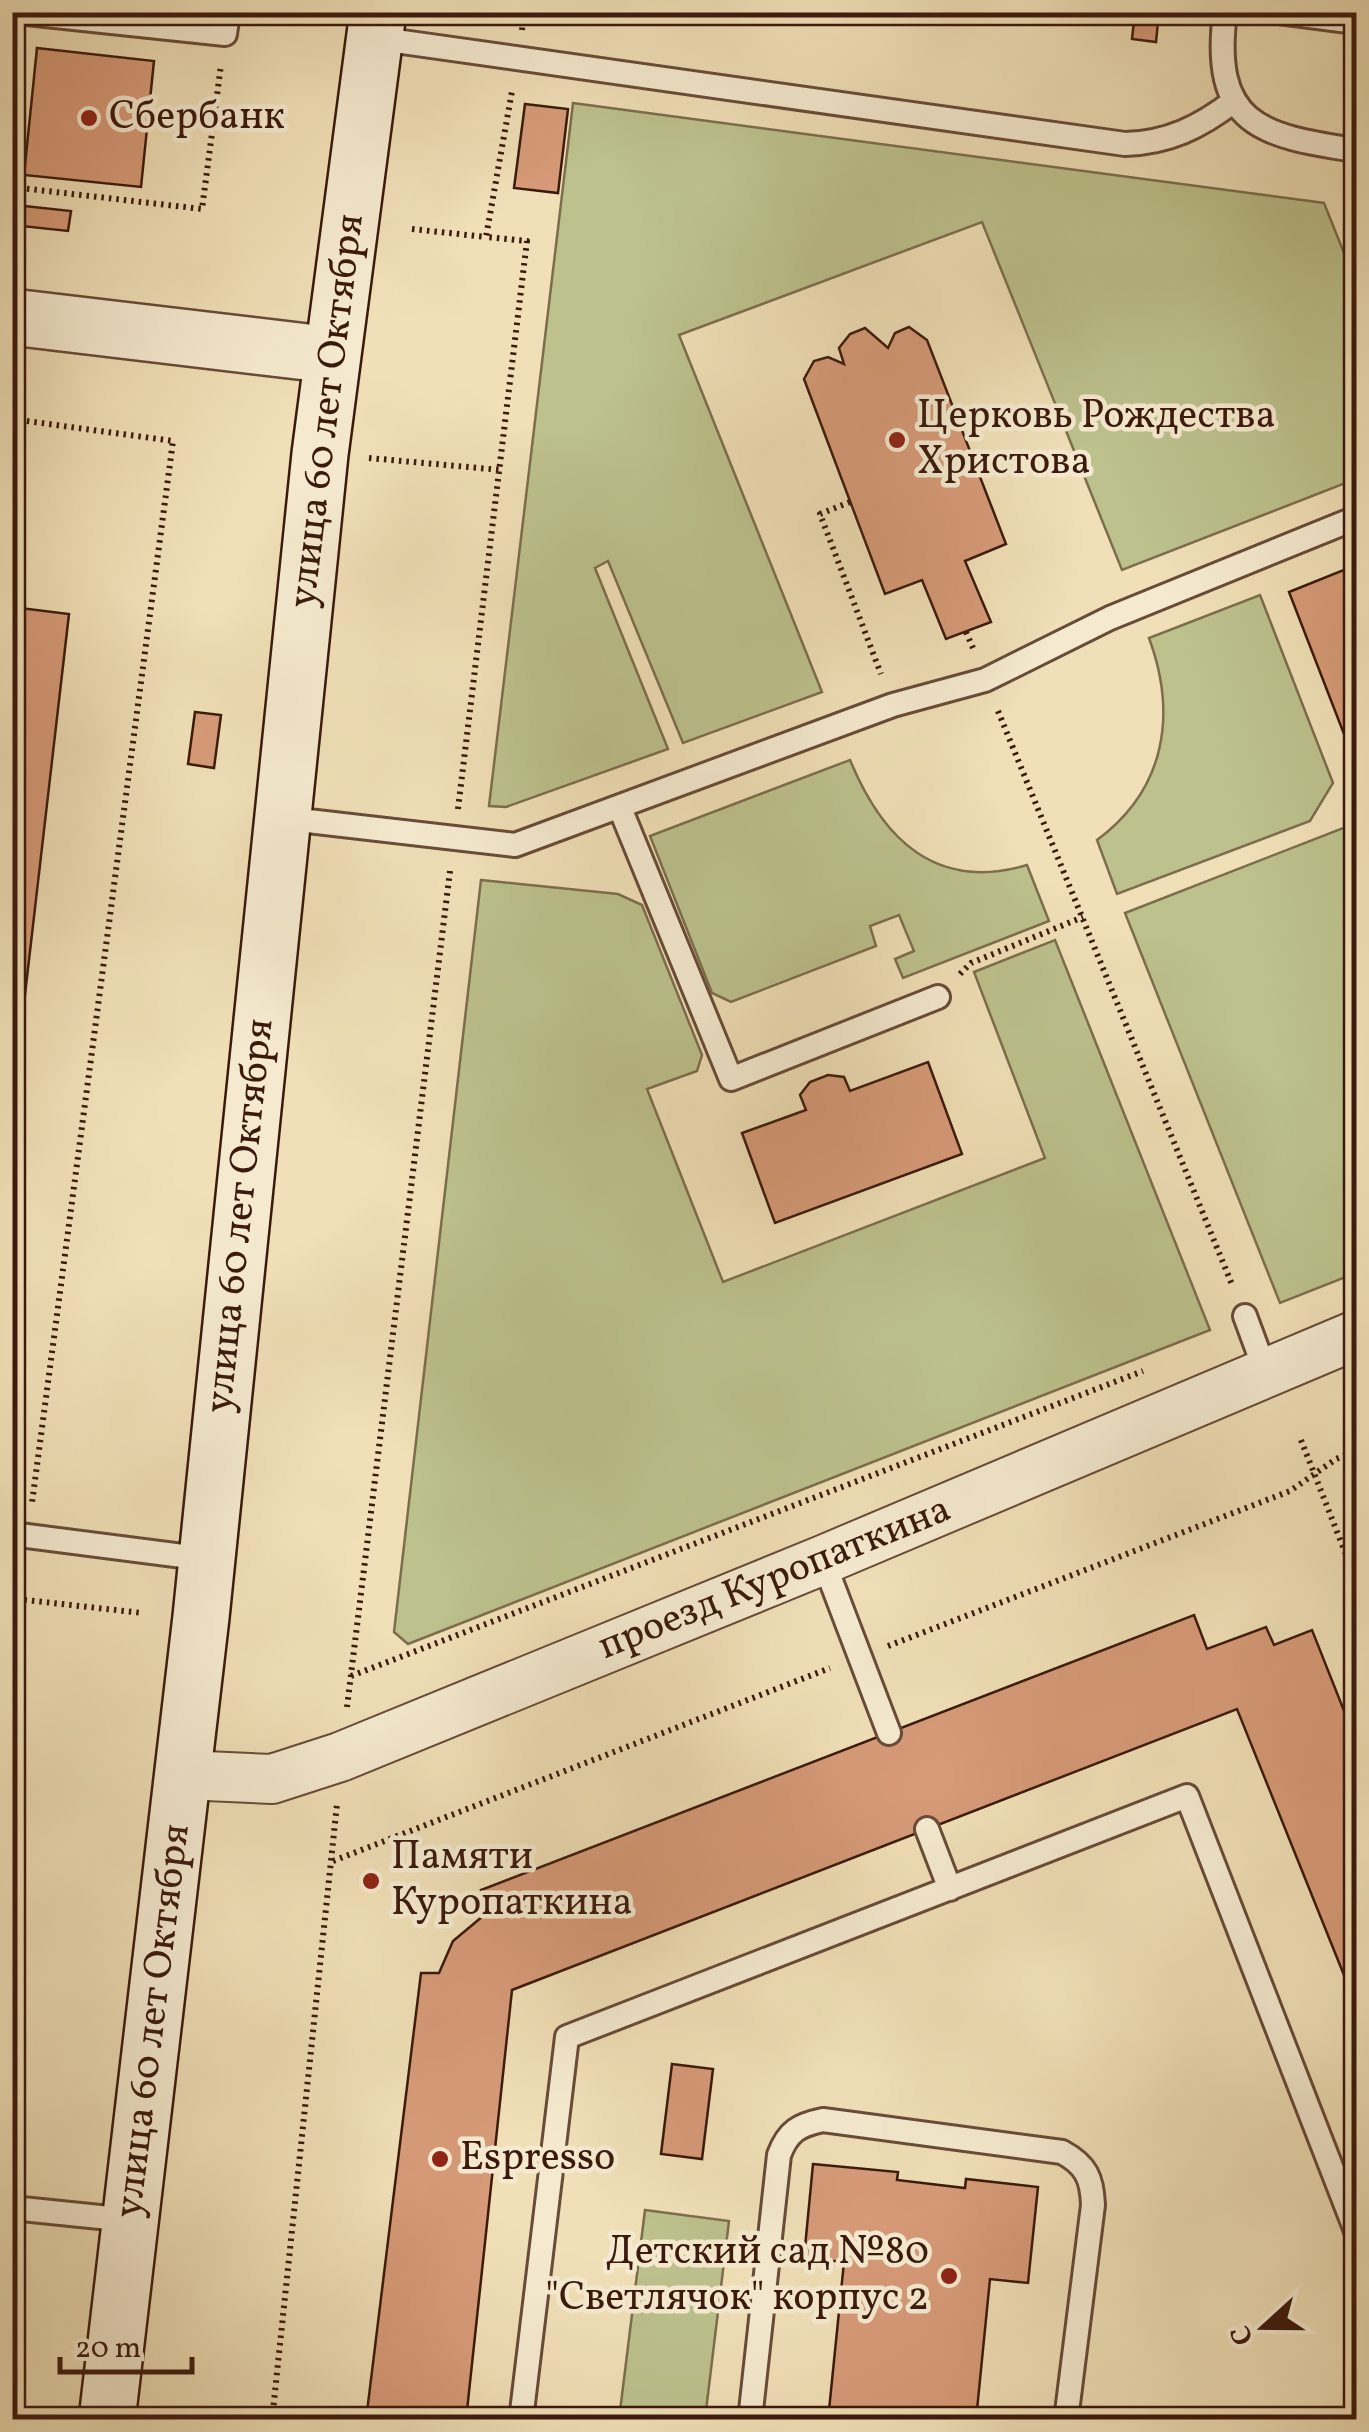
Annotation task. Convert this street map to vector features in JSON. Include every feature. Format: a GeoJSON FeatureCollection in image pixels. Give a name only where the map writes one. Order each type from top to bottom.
{"type":"FeatureCollection","features":[{"type":"Feature","properties":{"kind":"main road","name":"улица 60 лет Октября"},"geometry":{"type":"LineString","coordinates":[[107,2420],[184,1774],[332,355],[376,25]]}},
{"type":"Feature","properties":{"kind":"main road"},"geometry":{"type":"LineString","coordinates":[[12,317],[332,355]]}},
{"type":"Feature","properties":{"kind":"street","name":"проезд Куропаткина"},"geometry":{"type":"LineString","coordinates":[[184,1774],[272,1779],[340,1757],[823,1560],[1356,1335]]}},
{"type":"Feature","properties":{"kind":"lane"},"geometry":{"type":"LineString","coordinates":[[16,12],[227,23]]}},
{"type":"Feature","properties":{"kind":"lane"},"geometry":{"type":"LineString","coordinates":[[1225,12],[1222,76],[1234,100],[1255,122],[1281,138],[1356,150]]}},
{"type":"Feature","properties":{"kind":"lane"},"geometry":{"type":"LineString","coordinates":[[1279,12],[1356,22]]}},
{"type":"Feature","properties":{"kind":"lane"},"geometry":{"type":"LineString","coordinates":[[376,25],[518,58],[1125,144],[1151,143],[1190,130],[1234,100]]}},
{"type":"Feature","properties":{"kind":"lane"},"geometry":{"type":"LineString","coordinates":[[282,818],[515,845],[893,705],[985,680],[1110,618],[1356,518]]}},
{"type":"Feature","properties":{"kind":"lane"},"geometry":{"type":"LineString","coordinates":[[620,808],[731,1079],[938,997]]}},
{"type":"Feature","properties":{"kind":"lane"},"geometry":{"type":"LineString","coordinates":[[1245,1316],[1266,1373]]}},
{"type":"Feature","properties":{"kind":"lane"},"geometry":{"type":"LineString","coordinates":[[20,1535],[206,1558]]}},
{"type":"Feature","properties":{"kind":"lane"},"geometry":{"type":"LineString","coordinates":[[823,1560],[889,1733]]}},
{"type":"Feature","properties":{"kind":"lane"},"geometry":{"type":"LineString","coordinates":[[521,2420],[567,2036],[1187,1796],[1356,2230]]}},
{"type":"Feature","properties":{"kind":"lane"},"geometry":{"type":"LineString","coordinates":[[927,1829],[950,1889]]}},
{"type":"Feature","properties":{"kind":"lane"},"geometry":{"type":"LineString","coordinates":[[750,2420],[779,2155],[786,2136],[803,2124],[823,2120],[1062,2152],[1078,2161],[1092,2179],[1093,2205],[1066,2420]]}},
{"type":"Feature","properties":{"kind":"lane"},"geometry":{"type":"LineString","coordinates":[[12,2208],[129,2220]]}},
{"type":"Feature","properties":{"kind":"path"},"geometry":{"type":"LineString","coordinates":[[486,238],[524,12]]}},
{"type":"Feature","properties":{"kind":"path"},"geometry":{"type":"LineString","coordinates":[[12,187],[202,209],[227,23]]}},
{"type":"Feature","properties":{"kind":"path"},"geometry":{"type":"LineString","coordinates":[[272,2420],[340,1757],[527,241],[412,229]]}},
{"type":"Feature","properties":{"kind":"path"},"geometry":{"type":"LineString","coordinates":[[12,419],[173,441],[20,1535],[12,1648]]}},
{"type":"Feature","properties":{"kind":"path"},"geometry":{"type":"LineString","coordinates":[[369,458],[501,470]]}},
{"type":"Feature","properties":{"kind":"path"},"geometry":{"type":"LineString","coordinates":[[850,502],[820,514],[893,705]]}},
{"type":"Feature","properties":{"kind":"path"},"geometry":{"type":"LineString","coordinates":[[966,632],[1245,1316]]}},
{"type":"Feature","properties":{"kind":"path"},"geometry":{"type":"LineString","coordinates":[[938,997],[971,963],[1083,918]]}},
{"type":"Feature","properties":{"kind":"path"},"geometry":{"type":"LineString","coordinates":[[351,1676],[1158,1365]]}},
{"type":"Feature","properties":{"kind":"path"},"geometry":{"type":"LineString","coordinates":[[1301,1440],[1355,1575]]}},
{"type":"Feature","properties":{"kind":"path"},"geometry":{"type":"LineString","coordinates":[[17,1599],[142,1613]]}},
{"type":"Feature","properties":{"kind":"green space"},"geometry":{"type":"Polygon","coordinates":[[[573,103],[1324,203],[1356,283],[1356,479],[1122,570],[982,222],[679,335],[822,692],[683,743],[608,561],[595,568],[668,749],[506,807],[489,806],[573,103]]]}},
{"type":"Feature","properties":{"kind":"green space"},"geometry":{"type":"Polygon","coordinates":[[[1260,595],[1333,783],[1310,821],[1117,894],[1097,840],[1138,798],[1159,748],[1162,694],[1149,638],[1260,595]]]}},
{"type":"Feature","properties":{"kind":"green space"},"geometry":{"type":"Polygon","coordinates":[[[850,760],[879,814],[917,853],[940,865],[966,871],[995,872],[1027,865],[1049,921],[903,978],[895,959],[914,951],[899,915],[870,926],[876,946],[731,1002],[712,993],[650,836],[850,760]]]}},
{"type":"Feature","properties":{"kind":"green space"},"geometry":{"type":"Polygon","coordinates":[[[1356,823],[1356,1273],[1280,1303],[1125,913],[1356,823]]]}},
{"type":"Feature","properties":{"kind":"green space"},"geometry":{"type":"Polygon","coordinates":[[[481,880],[618,894],[642,905],[702,1055],[697,1071],[647,1089],[723,1282],[1045,1158],[974,972],[1055,940],[1210,1330],[408,1644],[394,1632],[481,880]]]}},
{"type":"Feature","properties":{"kind":"green space"},"geometry":{"type":"Polygon","coordinates":[[[645,2210],[729,2221],[705,2419],[619,2419],[645,2210]]]}},
{"type":"Feature","properties":{"kind":"building"},"geometry":{"type":"Polygon","coordinates":[[[1135,12],[1159,12],[1156,42],[1132,39],[1135,12]]]}},
{"type":"Feature","properties":{"kind":"building","name":"Сбербанк"},"geometry":{"type":"Polygon","coordinates":[[[37,48],[154,61],[141,187],[24,175],[37,48]]]}},
{"type":"Feature","properties":{"kind":"building"},"geometry":{"type":"Polygon","coordinates":[[[525,104],[568,109],[558,193],[514,188],[525,104]]]}},
{"type":"Feature","properties":{"kind":"building"},"geometry":{"type":"Polygon","coordinates":[[[15,205],[71,211],[68,231],[12,225],[15,205]]]}},
{"type":"Feature","properties":{"kind":"building","name":"Церковь Рождества Христова"},"geometry":{"type":"Polygon","coordinates":[[[909,327],[927,340],[1006,544],[965,561],[991,622],[946,639],[922,580],[885,594],[804,379],[814,361],[828,357],[844,364],[839,348],[850,334],[865,328],[888,348],[895,333],[909,327]]]}},
{"type":"Feature","properties":{"kind":"building"},"geometry":{"type":"Polygon","coordinates":[[[12,512],[24,513],[12,602],[12,512]]]}},
{"type":"Feature","properties":{"kind":"building"},"geometry":{"type":"Polygon","coordinates":[[[1356,565],[1356,765],[1289,592],[1356,565]]]}},
{"type":"Feature","properties":{"kind":"building"},"geometry":{"type":"Polygon","coordinates":[[[12,607],[69,614],[12,1107],[12,607]]]}},
{"type":"Feature","properties":{"kind":"building"},"geometry":{"type":"Polygon","coordinates":[[[195,712],[221,715],[214,768],[188,764],[195,712]]]}},
{"type":"Feature","properties":{"kind":"building"},"geometry":{"type":"Polygon","coordinates":[[[928,1062],[962,1154],[775,1223],[742,1133],[806,1110],[800,1095],[810,1082],[828,1075],[844,1077],[850,1091],[928,1062]]]}},
{"type":"Feature","properties":{"kind":"building"},"geometry":{"type":"Polygon","coordinates":[[[1194,1615],[1207,1649],[1266,1627],[1274,1645],[1312,1630],[1356,1741],[1356,2005],[1237,1709],[512,1990],[466,2420],[366,2420],[421,1973],[439,1973],[453,1941],[489,1911],[481,1890],[1194,1615]]]}},
{"type":"Feature","properties":{"kind":"building"},"geometry":{"type":"Polygon","coordinates":[[[672,2064],[713,2069],[702,2159],[661,2154],[672,2064]]]}},
{"type":"Feature","properties":{"kind":"building"},"geometry":{"type":"Polygon","coordinates":[[[813,2164],[898,2172],[897,2180],[965,2188],[966,2179],[1038,2187],[1028,2283],[990,2279],[976,2420],[828,2420],[844,2262],[804,2258],[813,2164]]]}},
{"type":"Feature","properties":{"kind":"place","name":"Сбербанк"},"geometry":{"type":"Point","coordinates":[89,118]}},
{"type":"Feature","properties":{"kind":"place","name":"Церковь Рождества Христова"},"geometry":{"type":"Point","coordinates":[897,440]}},
{"type":"Feature","properties":{"kind":"place","name":"Памяти Куропаткина"},"geometry":{"type":"Point","coordinates":[371,1881]}},
{"type":"Feature","properties":{"kind":"place","name":"Espresso"},"geometry":{"type":"Point","coordinates":[440,2159]}},
{"type":"Feature","properties":{"kind":"place","name":"Детский сад №80 \"Светлячок\" корпус 2"},"geometry":{"type":"Point","coordinates":[949,2276]}}]}
